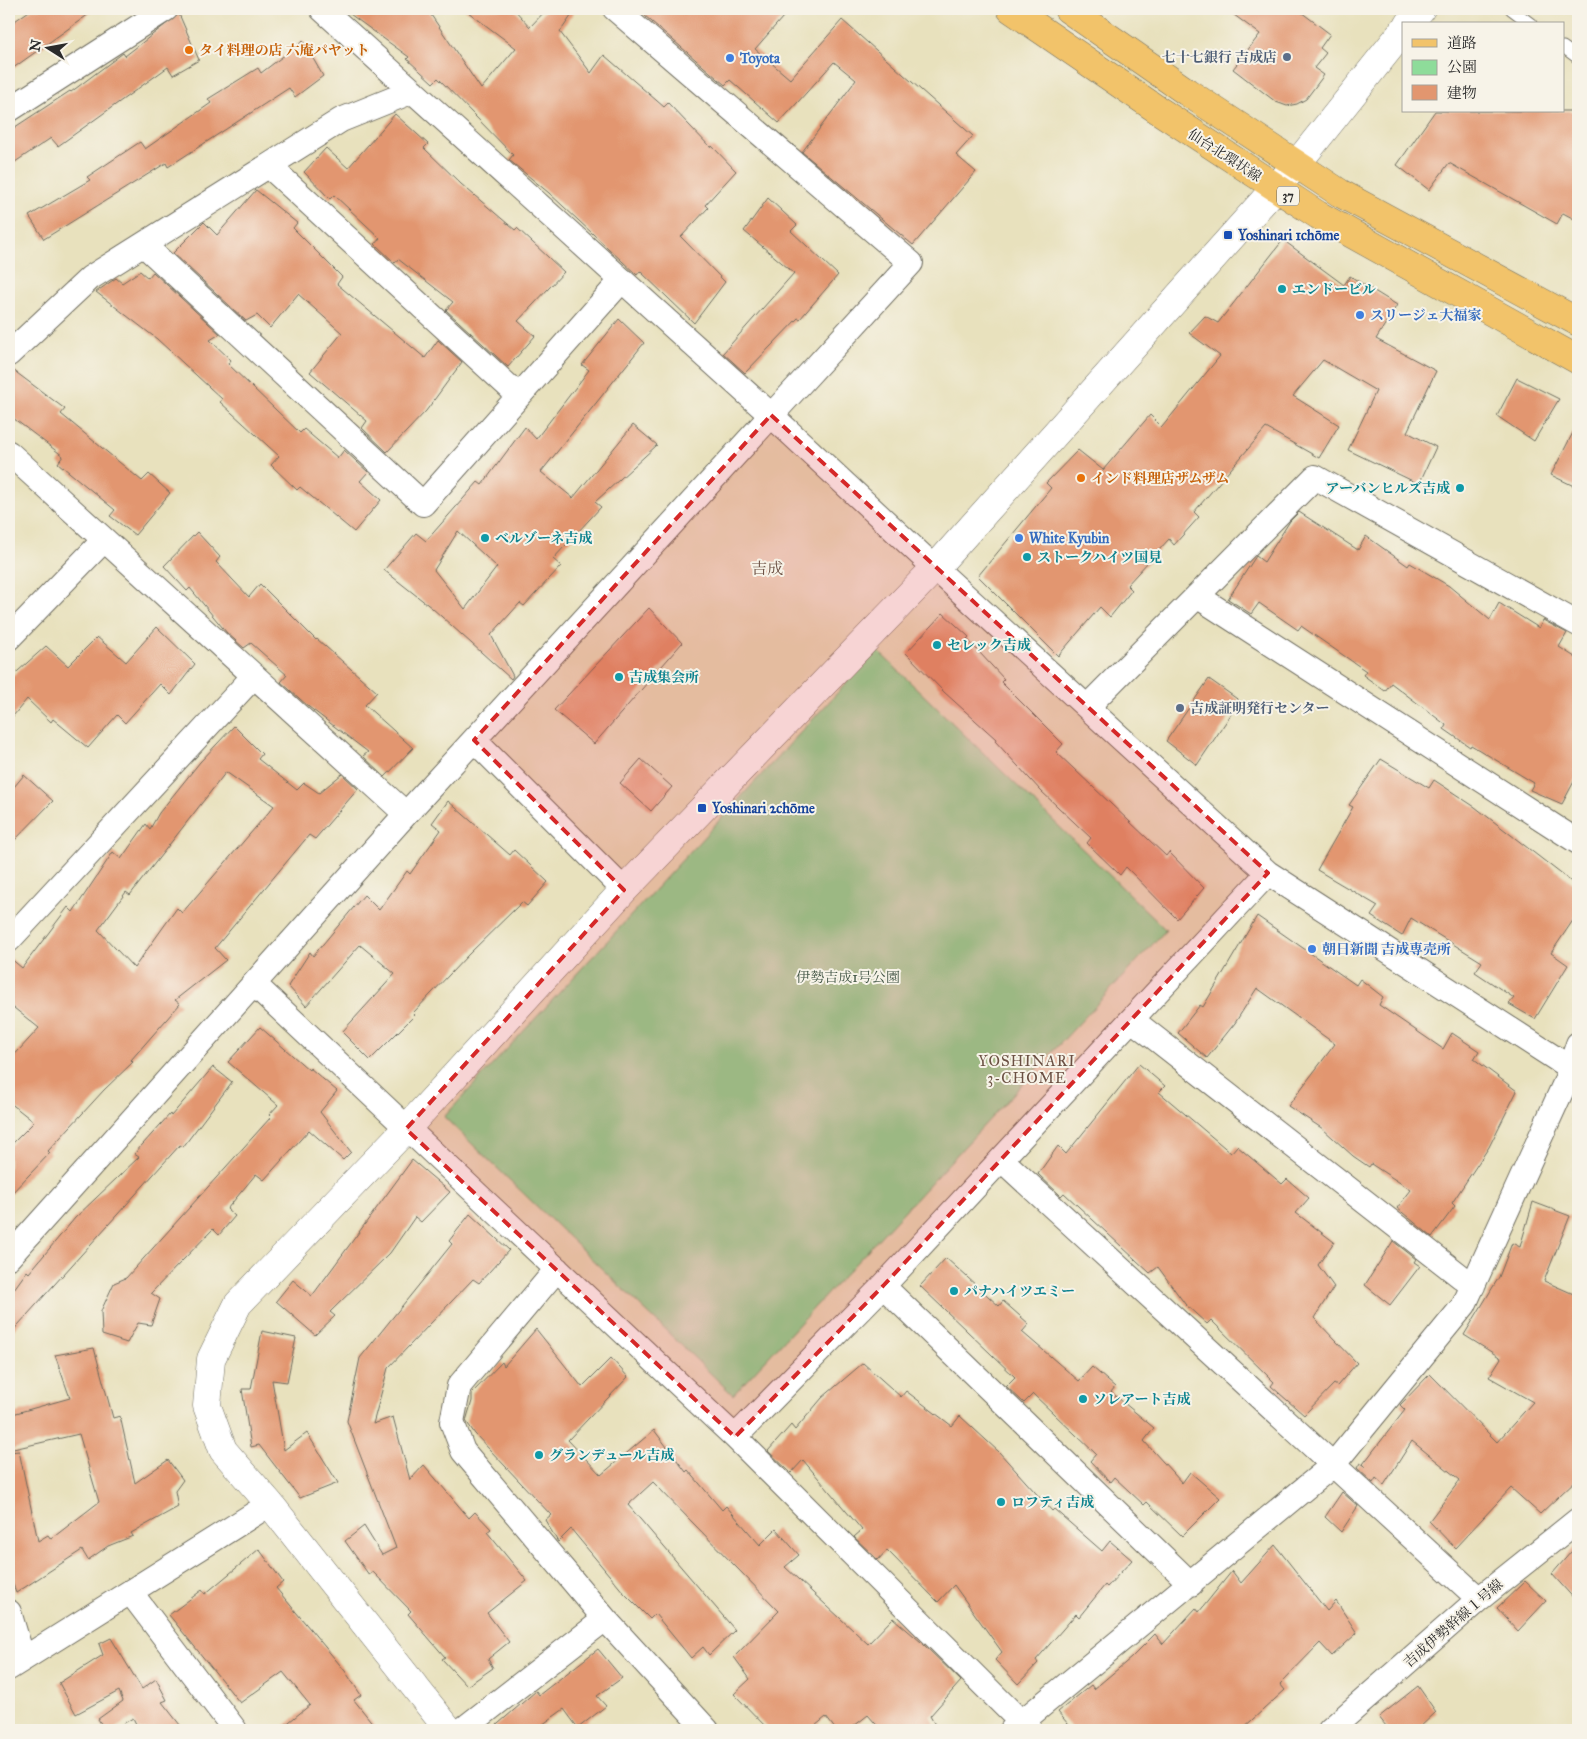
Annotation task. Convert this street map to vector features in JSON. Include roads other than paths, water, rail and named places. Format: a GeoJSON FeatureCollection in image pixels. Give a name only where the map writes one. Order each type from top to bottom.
{"type":"FeatureCollection","features":[{"type":"Feature","properties":{"kind":"main road","name":"仙台北環状線"},"geometry":{"type":"LineString","coordinates":[[1011,9],[1041,31],[1318,215],[1578,360]]}},
{"type":"Feature","properties":{"kind":"main road","name":"37"},"geometry":{"type":"LineString","coordinates":[[1068,9],[1186,92],[1348,197],[1578,322]]}},
{"type":"Feature","properties":{"kind":"street"},"geometry":{"type":"LineString","coordinates":[[9,110],[166,9]]}},
{"type":"Feature","properties":{"kind":"street"},"geometry":{"type":"LineString","coordinates":[[9,1257],[406,814],[911,263],[615,9]]}},
{"type":"Feature","properties":{"kind":"street"},"geometry":{"type":"LineString","coordinates":[[1411,22],[1422,9]]}},
{"type":"Feature","properties":{"kind":"street"},"geometry":{"type":"LineString","coordinates":[[336,13],[413,91],[771,415],[1268,873],[1574,1071]]}},
{"type":"Feature","properties":{"kind":"street"},"geometry":{"type":"LineString","coordinates":[[450,1730],[270,1504],[223,1450],[207,1406],[212,1359],[238,1304],[406,1129],[624,890],[935,568],[1296,165],[1402,32]]}},
{"type":"Feature","properties":{"kind":"street"},"geometry":{"type":"LineString","coordinates":[[9,354],[90,278],[341,120],[413,91]]}},
{"type":"Feature","properties":{"kind":"street"},"geometry":{"type":"LineString","coordinates":[[268,166],[519,396]]}},
{"type":"Feature","properties":{"kind":"street"},"geometry":{"type":"LineString","coordinates":[[144,245],[423,504],[622,280]]}},
{"type":"Feature","properties":{"kind":"street"},"geometry":{"type":"LineString","coordinates":[[9,453],[103,541],[406,814]]}},
{"type":"Feature","properties":{"kind":"street"},"geometry":{"type":"LineString","coordinates":[[1088,708],[1314,477],[1578,624]]}},
{"type":"Feature","properties":{"kind":"street"},"geometry":{"type":"LineString","coordinates":[[9,638],[103,541]]}},
{"type":"Feature","properties":{"kind":"street"},"geometry":{"type":"LineString","coordinates":[[1197,596],[1578,842]]}},
{"type":"Feature","properties":{"kind":"street"},"geometry":{"type":"LineString","coordinates":[[9,940],[253,676]]}},
{"type":"Feature","properties":{"kind":"street"},"geometry":{"type":"LineString","coordinates":[[474,740],[624,890]]}},
{"type":"Feature","properties":{"kind":"street"},"geometry":{"type":"LineString","coordinates":[[735,1437],[883,1286],[1268,873]]}},
{"type":"Feature","properties":{"kind":"street"},"geometry":{"type":"LineString","coordinates":[[254,984],[735,1437],[1020,1728],[1333,1465],[1464,1305],[1574,1071],[1578,1044]]}},
{"type":"Feature","properties":{"kind":"street"},"geometry":{"type":"LineString","coordinates":[[1132,1020],[1473,1286]]}},
{"type":"Feature","properties":{"kind":"street"},"geometry":{"type":"LineString","coordinates":[[1002,1160],[1479,1599]]}},
{"type":"Feature","properties":{"kind":"street"},"geometry":{"type":"LineString","coordinates":[[557,1269],[459,1386],[452,1422],[463,1452],[605,1619],[707,1730]]}},
{"type":"Feature","properties":{"kind":"street"},"geometry":{"type":"LineString","coordinates":[[883,1286],[1191,1584]]}},
{"type":"Feature","properties":{"kind":"street"},"geometry":{"type":"LineString","coordinates":[[9,1612],[16,1663],[131,1593],[270,1504]]}},
{"type":"Feature","properties":{"kind":"street","name":"吉成伊勢幹線１号線"},"geometry":{"type":"LineString","coordinates":[[1345,1726],[1479,1599],[1578,1520]]}},
{"type":"Feature","properties":{"kind":"street"},"geometry":{"type":"LineString","coordinates":[[131,1593],[236,1730]]}},
{"type":"Feature","properties":{"kind":"street"},"geometry":{"type":"LineString","coordinates":[[462,1730],[605,1619]]}},
{"type":"Feature","properties":{"kind":"lane"},"geometry":{"type":"LineString","coordinates":[[1511,9],[1528,22]]}},
{"type":"Feature","properties":{"kind":"lane"},"geometry":{"type":"LineString","coordinates":[[1564,48],[1578,58]]}},
{"type":"Feature","properties":{"kind":"place","name":"タイ料理の店 六庵パヤット"},"geometry":{"type":"Point","coordinates":[189,50]}},
{"type":"Feature","properties":{"kind":"place","name":"七十七銀行 吉成店"},"geometry":{"type":"Point","coordinates":[1287,57]}},
{"type":"Feature","properties":{"kind":"place","name":"Toyota"},"geometry":{"type":"Point","coordinates":[730,58]}},
{"type":"Feature","properties":{"kind":"place","name":"Yoshinari 1chōme"},"geometry":{"type":"Point","coordinates":[1228,235]}},
{"type":"Feature","properties":{"kind":"place","name":"エンドービル"},"geometry":{"type":"Point","coordinates":[1282,289]}},
{"type":"Feature","properties":{"kind":"place","name":"スリージェ大福家"},"geometry":{"type":"Point","coordinates":[1360,315]}},
{"type":"Feature","properties":{"kind":"place","name":"インド料理店ザムザム"},"geometry":{"type":"Point","coordinates":[1081,478]}},
{"type":"Feature","properties":{"kind":"place","name":"アーバンヒルズ吉成"},"geometry":{"type":"Point","coordinates":[1460,488]}},
{"type":"Feature","properties":{"kind":"place","name":"ベルゾーネ吉成"},"geometry":{"type":"Point","coordinates":[485,538]}},
{"type":"Feature","properties":{"kind":"place","name":"White Kyubin"},"geometry":{"type":"Point","coordinates":[1019,538]}},
{"type":"Feature","properties":{"kind":"place","name":"ストークハイツ国見"},"geometry":{"type":"Point","coordinates":[1027,557]}},
{"type":"Feature","properties":{"kind":"place","name":"セレック吉成"},"geometry":{"type":"Point","coordinates":[937,645]}},
{"type":"Feature","properties":{"kind":"place","name":"吉成集会所"},"geometry":{"type":"Point","coordinates":[619,677]}},
{"type":"Feature","properties":{"kind":"place","name":"吉成証明発行センター"},"geometry":{"type":"Point","coordinates":[1180,708]}},
{"type":"Feature","properties":{"kind":"place","name":"Yoshinari 2chōme"},"geometry":{"type":"Point","coordinates":[702,808]}},
{"type":"Feature","properties":{"kind":"place","name":"朝日新聞 吉成専売所"},"geometry":{"type":"Point","coordinates":[1312,949]}},
{"type":"Feature","properties":{"kind":"place","name":"パナハイツエミー"},"geometry":{"type":"Point","coordinates":[954,1291]}},
{"type":"Feature","properties":{"kind":"place","name":"ソレアート吉成"},"geometry":{"type":"Point","coordinates":[1083,1399]}},
{"type":"Feature","properties":{"kind":"place","name":"グランデュール吉成"},"geometry":{"type":"Point","coordinates":[539,1455]}},
{"type":"Feature","properties":{"kind":"place","name":"ロフティ吉成"},"geometry":{"type":"Point","coordinates":[1001,1502]}},
{"type":"Feature","properties":{"kind":"district","name":"吉成"},"geometry":{"type":"Point","coordinates":[767,568]}},
{"type":"Feature","properties":{"kind":"district","name":"YOSHINARI 3-CHOME"},"geometry":{"type":"Point","coordinates":[1027,1070]}},
{"type":"Feature","properties":{"kind":"park label","name":"伊勢吉成1号公園"},"geometry":{"type":"Point","coordinates":[848,977]}}]}
